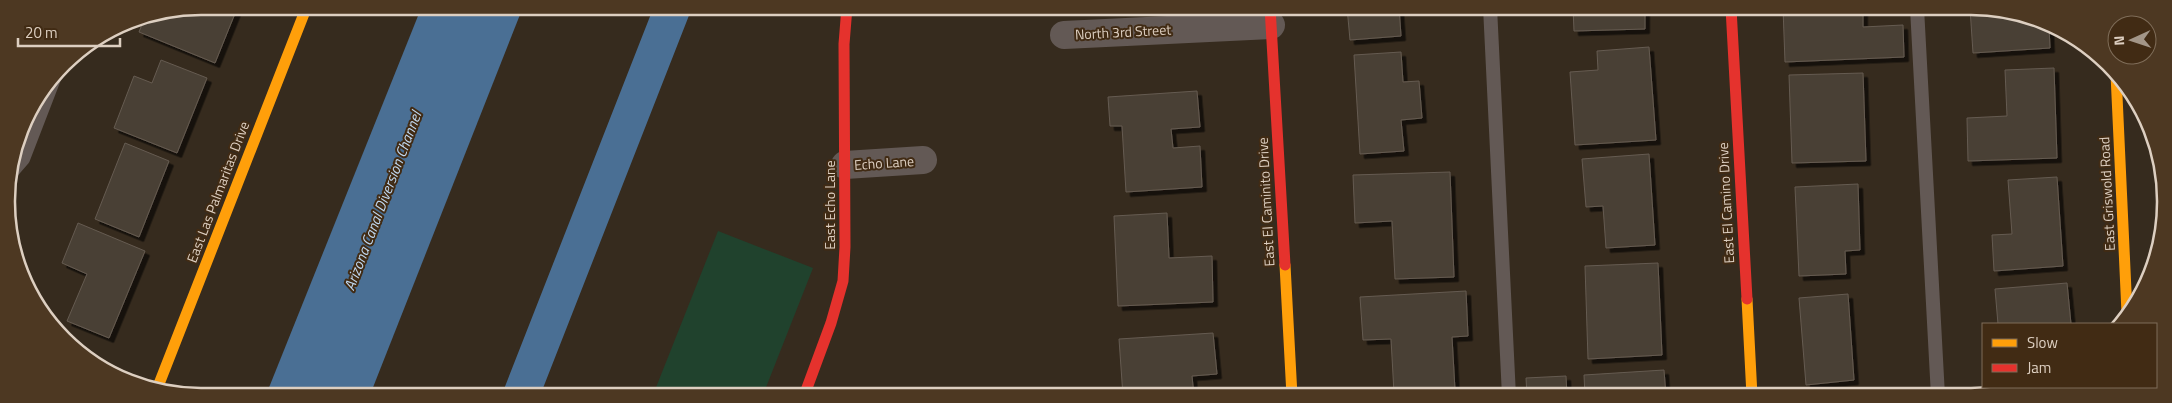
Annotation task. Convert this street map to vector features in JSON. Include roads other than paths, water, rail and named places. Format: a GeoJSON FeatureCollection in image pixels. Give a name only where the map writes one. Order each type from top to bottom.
{"type":"FeatureCollection","features":[{"type":"Feature","properties":{"kind":"street","name":"East Las Palmaritas Drive"},"geometry":{"type":"LineString","coordinates":[[159,383],[303,15]]}},
{"type":"Feature","properties":{"kind":"street","name":"East Echo Lane"},"geometry":{"type":"LineString","coordinates":[[807,388],[831,323],[843,282],[845,166],[844,44],[846,15]]}},
{"type":"Feature","properties":{"kind":"street","name":"East El Camino Drive"},"geometry":{"type":"LineString","coordinates":[[1731,15],[1752,388]]}},
{"type":"Feature","properties":{"kind":"street","name":"North 3rd Street"},"geometry":{"type":"LineString","coordinates":[[1064,35],[1270,16]]}},
{"type":"Feature","properties":{"kind":"street","name":"East El Caminito Drive"},"geometry":{"type":"LineString","coordinates":[[1270,16],[1292,388]]}},
{"type":"Feature","properties":{"kind":"street","name":"East Griswold Road"},"geometry":{"type":"LineString","coordinates":[[2117,86],[2127,304]]}},
{"type":"Feature","properties":{"kind":"street","name":"Echo Lane"},"geometry":{"type":"LineString","coordinates":[[845,166],[923,160]]}},
{"type":"Feature","properties":{"kind":"lane"},"geometry":{"type":"LineString","coordinates":[[1490,15],[1510,388]]}},
{"type":"Feature","properties":{"kind":"lane"},"geometry":{"type":"LineString","coordinates":[[1917,15],[1938,388]]}},
{"type":"Feature","properties":{"kind":"lane"},"geometry":{"type":"LineString","coordinates":[[19,162],[47,97]]}},
{"type":"Feature","properties":{"kind":"water","name":"Arizona Canal Diversion Channel"},"geometry":{"type":"Polygon","coordinates":[[[418,15],[520,15],[373,388],[269,388],[418,15]]]}},
{"type":"Feature","properties":{"kind":"waterway"},"geometry":{"type":"LineString","coordinates":[[524,388],[670,15]]}}]}
